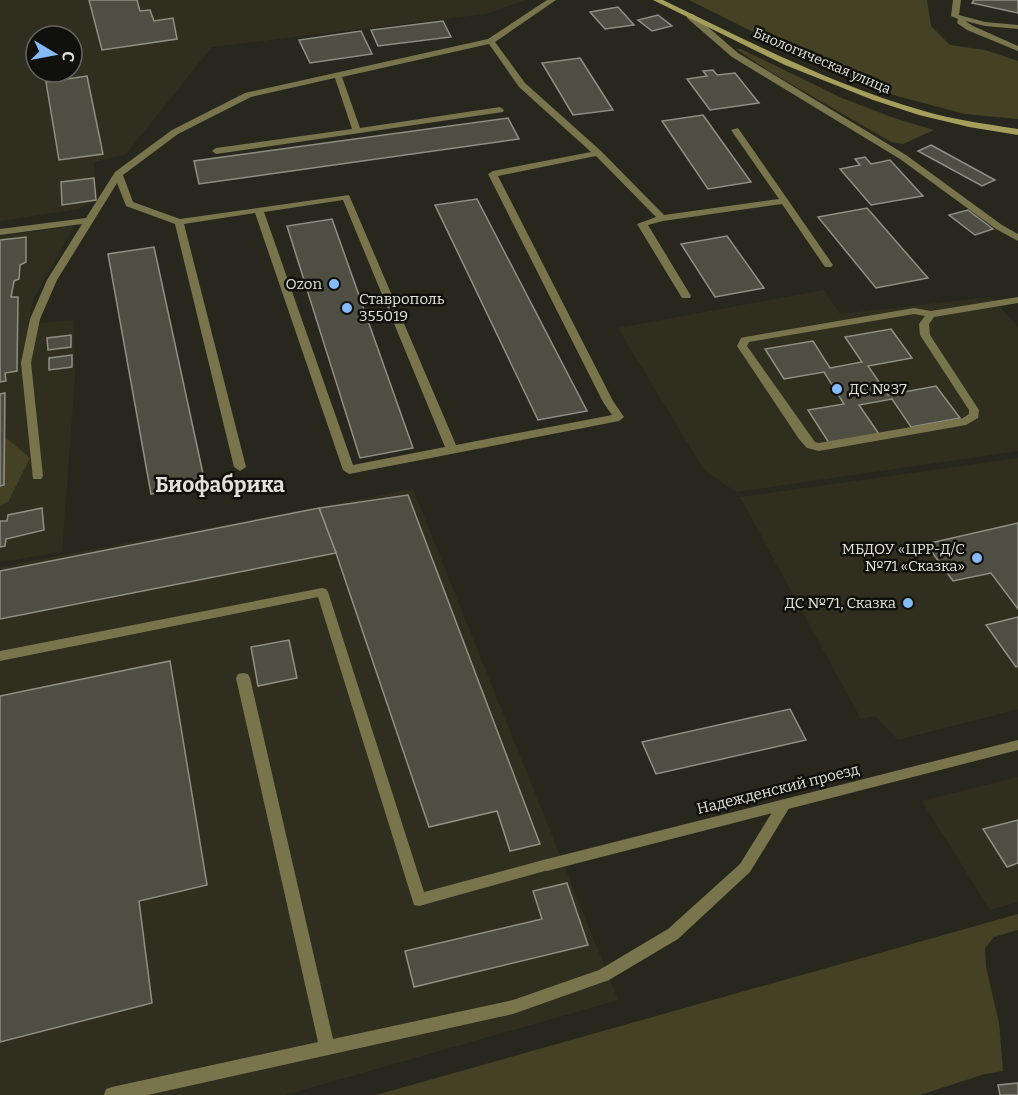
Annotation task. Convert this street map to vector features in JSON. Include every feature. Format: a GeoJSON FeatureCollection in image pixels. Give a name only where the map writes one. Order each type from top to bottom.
{"type":"FeatureCollection","features":[{"type":"Feature","properties":{"kind":"street"},"geometry":{"type":"LineString","coordinates":[[37,476],[26,363],[35,319],[52,280],[118,174],[175,132],[248,95],[491,41],[552,0]]}},
{"type":"Feature","properties":{"kind":"street","name":"Биологическая улица"},"geometry":{"type":"LineString","coordinates":[[657,0],[840,86],[887,104],[943,120],[1018,132]]}},
{"type":"Feature","properties":{"kind":"street"},"geometry":{"type":"LineString","coordinates":[[955,16],[957,0]]}},
{"type":"Feature","properties":{"kind":"street"},"geometry":{"type":"LineString","coordinates":[[690,16],[735,55],[903,157],[999,227],[1018,238]]}},
{"type":"Feature","properties":{"kind":"street"},"geometry":{"type":"LineString","coordinates":[[955,16],[985,24],[1018,27]]}},
{"type":"Feature","properties":{"kind":"street"},"geometry":{"type":"LineString","coordinates":[[955,16],[970,28],[1018,49]]}},
{"type":"Feature","properties":{"kind":"street"},"geometry":{"type":"LineString","coordinates":[[491,41],[522,86],[598,153],[662,218]]}},
{"type":"Feature","properties":{"kind":"street"},"geometry":{"type":"LineString","coordinates":[[338,76],[357,130]]}},
{"type":"Feature","properties":{"kind":"street"},"geometry":{"type":"LineString","coordinates":[[216,151],[500,110]]}},
{"type":"Feature","properties":{"kind":"street"},"geometry":{"type":"LineString","coordinates":[[735,130],[828,265]]}},
{"type":"Feature","properties":{"kind":"street"},"geometry":{"type":"LineString","coordinates":[[259,210],[349,470],[619,417],[608,402],[493,174],[598,153]]}},
{"type":"Feature","properties":{"kind":"street"},"geometry":{"type":"LineString","coordinates":[[118,174],[129,204],[179,222],[346,197],[452,450]]}},
{"type":"Feature","properties":{"kind":"street"},"geometry":{"type":"LineString","coordinates":[[686,296],[642,224],[662,218],[785,201]]}},
{"type":"Feature","properties":{"kind":"street"},"geometry":{"type":"LineString","coordinates":[[0,232],[90,220]]}},
{"type":"Feature","properties":{"kind":"street"},"geometry":{"type":"LineString","coordinates":[[179,222],[240,467]]}},
{"type":"Feature","properties":{"kind":"street"},"geometry":{"type":"LineString","coordinates":[[931,314],[924,324],[925,335],[974,410],[974,416],[966,421],[819,447],[811,444],[803,436],[742,346],[745,340],[914,311],[931,314],[1018,300]]}},
{"type":"Feature","properties":{"kind":"street","name":"Надежденский проезд"},"geometry":{"type":"LineString","coordinates":[[0,656],[322,592],[419,900],[547,865],[1018,745]]}},
{"type":"Feature","properties":{"kind":"street"},"geometry":{"type":"LineString","coordinates":[[243,678],[327,1049]]}},
{"type":"Feature","properties":{"kind":"street"},"geometry":{"type":"LineString","coordinates":[[112,1095],[513,1007],[604,975],[673,934],[746,868],[784,805]]}},
{"type":"Feature","properties":{"kind":"shaded area"},"geometry":{"type":"Polygon","coordinates":[[[0,0],[526,0],[486,14],[212,47],[126,154],[94,162],[96,200],[79,209],[0,221],[0,0]]]}},
{"type":"Feature","properties":{"kind":"shaded area"},"geometry":{"type":"Polygon","coordinates":[[[689,0],[927,0],[931,26],[950,45],[985,50],[1018,61],[1018,119],[965,114],[897,96],[824,67],[689,0]]]}},
{"type":"Feature","properties":{"kind":"shaded area"},"geometry":{"type":"Polygon","coordinates":[[[736,49],[741,49],[842,98],[894,118],[934,130],[903,144],[891,142],[769,71],[736,49]]]}},
{"type":"Feature","properties":{"kind":"shaded area"},"geometry":{"type":"Polygon","coordinates":[[[74,226],[33,300],[28,324],[74,320],[75,376],[62,552],[0,562],[0,236],[74,226]]]}},
{"type":"Feature","properties":{"kind":"shaded area","name":"ДС №37"},"geometry":{"type":"Polygon","coordinates":[[[824,290],[840,314],[991,297],[1018,327],[1018,451],[736,492],[704,470],[618,328],[824,290]]]}},
{"type":"Feature","properties":{"kind":"shaded area"},"geometry":{"type":"Polygon","coordinates":[[[0,433],[30,458],[8,502],[0,505],[0,433]]]}},
{"type":"Feature","properties":{"kind":"shaded area","name":"ДС №71, Сказка"},"geometry":{"type":"Polygon","coordinates":[[[1018,458],[1018,709],[898,740],[875,716],[861,719],[740,497],[1018,458]]]}},
{"type":"Feature","properties":{"kind":"shaded area"},"geometry":{"type":"Polygon","coordinates":[[[413,489],[618,1000],[285,1095],[0,1095],[0,567],[413,489]]]}},
{"type":"Feature","properties":{"kind":"shaded area"},"geometry":{"type":"Polygon","coordinates":[[[1018,777],[1018,902],[990,910],[922,801],[1018,777]]]}},
{"type":"Feature","properties":{"kind":"shaded area"},"geometry":{"type":"Polygon","coordinates":[[[1018,914],[1018,930],[994,937],[985,948],[986,967],[999,1023],[1003,1071],[985,1074],[920,1095],[376,1095],[1018,914]]]}},
{"type":"Feature","properties":{"kind":"building"},"geometry":{"type":"Polygon","coordinates":[[[89,0],[137,0],[140,11],[150,10],[154,21],[173,18],[177,39],[102,50],[89,0]]]}},
{"type":"Feature","properties":{"kind":"building"},"geometry":{"type":"Polygon","coordinates":[[[974,0],[1018,0],[1018,13],[972,3],[974,0]]]}},
{"type":"Feature","properties":{"kind":"building"},"geometry":{"type":"Polygon","coordinates":[[[618,7],[634,25],[605,29],[590,12],[618,7]]]}},
{"type":"Feature","properties":{"kind":"building"},"geometry":{"type":"Polygon","coordinates":[[[658,15],[672,26],[652,31],[638,20],[658,15]]]}},
{"type":"Feature","properties":{"kind":"building"},"geometry":{"type":"Polygon","coordinates":[[[443,21],[451,37],[378,46],[371,30],[443,21]]]}},
{"type":"Feature","properties":{"kind":"building"},"geometry":{"type":"Polygon","coordinates":[[[361,31],[372,54],[310,63],[299,40],[361,31]]]}},
{"type":"Feature","properties":{"kind":"building"},"geometry":{"type":"Polygon","coordinates":[[[580,58],[613,110],[573,115],[542,63],[580,58]]]}},
{"type":"Feature","properties":{"kind":"building"},"geometry":{"type":"Polygon","coordinates":[[[713,70],[717,75],[735,73],[759,103],[710,110],[687,79],[707,76],[703,71],[713,70]]]}},
{"type":"Feature","properties":{"kind":"building"},"geometry":{"type":"Polygon","coordinates":[[[84,76],[87,76],[103,154],[59,160],[46,84],[84,84],[84,76]]]}},
{"type":"Feature","properties":{"kind":"building"},"geometry":{"type":"Polygon","coordinates":[[[703,115],[751,182],[708,189],[662,121],[703,115]]]}},
{"type":"Feature","properties":{"kind":"building"},"geometry":{"type":"Polygon","coordinates":[[[508,118],[519,139],[199,184],[194,161],[508,118]]]}},
{"type":"Feature","properties":{"kind":"building"},"geometry":{"type":"Polygon","coordinates":[[[931,145],[995,180],[982,186],[918,151],[931,145]]]}},
{"type":"Feature","properties":{"kind":"building"},"geometry":{"type":"Polygon","coordinates":[[[865,157],[871,164],[890,160],[923,196],[871,205],[840,169],[860,165],[855,159],[865,157]]]}},
{"type":"Feature","properties":{"kind":"building"},"geometry":{"type":"Polygon","coordinates":[[[94,178],[96,200],[62,205],[61,182],[94,178]]]}},
{"type":"Feature","properties":{"kind":"building"},"geometry":{"type":"Polygon","coordinates":[[[477,199],[587,411],[538,420],[435,205],[477,199]]]}},
{"type":"Feature","properties":{"kind":"building"},"geometry":{"type":"Polygon","coordinates":[[[867,208],[928,278],[876,288],[818,217],[867,208]]]}},
{"type":"Feature","properties":{"kind":"building"},"geometry":{"type":"Polygon","coordinates":[[[968,210],[993,229],[975,235],[949,215],[968,210]]]}},
{"type":"Feature","properties":{"kind":"building"},"geometry":{"type":"Polygon","coordinates":[[[332,219],[413,448],[360,458],[287,226],[332,219]]]}},
{"type":"Feature","properties":{"kind":"building"},"geometry":{"type":"Polygon","coordinates":[[[727,236],[764,288],[715,297],[681,244],[727,236]]]}},
{"type":"Feature","properties":{"kind":"building"},"geometry":{"type":"Polygon","coordinates":[[[26,237],[26,262],[20,265],[19,279],[14,281],[11,297],[18,297],[17,371],[5,373],[6,381],[0,382],[0,240],[26,237]]]}},
{"type":"Feature","properties":{"kind":"building"},"geometry":{"type":"Polygon","coordinates":[[[154,247],[205,483],[151,494],[108,254],[154,247]]]}},
{"type":"Feature","properties":{"kind":"building"},"geometry":{"type":"Polygon","coordinates":[[[891,329],[912,358],[868,366],[888,395],[936,386],[960,418],[911,427],[892,399],[859,405],[879,434],[829,443],[808,410],[844,404],[824,372],[784,379],[765,349],[813,341],[830,368],[862,362],[845,337],[891,329]]]}},
{"type":"Feature","properties":{"kind":"building"},"geometry":{"type":"Polygon","coordinates":[[[71,335],[71,347],[48,350],[47,338],[71,335]]]}},
{"type":"Feature","properties":{"kind":"building"},"geometry":{"type":"Polygon","coordinates":[[[72,355],[72,367],[49,370],[49,358],[72,355]]]}},
{"type":"Feature","properties":{"kind":"building"},"geometry":{"type":"Polygon","coordinates":[[[5,393],[4,485],[0,486],[0,394],[5,393]]]}},
{"type":"Feature","properties":{"kind":"building"},"geometry":{"type":"Polygon","coordinates":[[[408,495],[540,844],[510,851],[497,811],[429,827],[319,508],[408,495]]]}},
{"type":"Feature","properties":{"kind":"building"},"geometry":{"type":"Polygon","coordinates":[[[42,508],[44,530],[6,539],[5,546],[0,547],[0,521],[7,521],[8,515],[42,508]]]}},
{"type":"Feature","properties":{"kind":"building"},"geometry":{"type":"Polygon","coordinates":[[[319,508],[336,553],[0,619],[0,571],[319,508]]]}},
{"type":"Feature","properties":{"kind":"building","name":"МБДОУ «ЦРР-Д/С №71 «Сказка»"},"geometry":{"type":"Polygon","coordinates":[[[1018,523],[1018,609],[991,573],[953,581],[926,544],[1018,523]]]}},
{"type":"Feature","properties":{"kind":"building"},"geometry":{"type":"Polygon","coordinates":[[[1018,617],[1018,666],[1016,667],[986,625],[1018,617]]]}},
{"type":"Feature","properties":{"kind":"building"},"geometry":{"type":"Polygon","coordinates":[[[289,640],[297,678],[258,686],[251,647],[289,640]]]}},
{"type":"Feature","properties":{"kind":"building"},"geometry":{"type":"Polygon","coordinates":[[[170,661],[207,885],[139,901],[152,1003],[0,1042],[0,696],[170,661]]]}},
{"type":"Feature","properties":{"kind":"building"},"geometry":{"type":"Polygon","coordinates":[[[790,709],[806,740],[656,774],[642,742],[790,709]]]}},
{"type":"Feature","properties":{"kind":"building"},"geometry":{"type":"Polygon","coordinates":[[[1018,820],[1018,863],[1007,867],[983,829],[1018,820]]]}},
{"type":"Feature","properties":{"kind":"building"},"geometry":{"type":"Polygon","coordinates":[[[567,883],[588,945],[414,987],[405,951],[542,919],[533,891],[567,883]]]}},
{"type":"Feature","properties":{"kind":"building"},"geometry":{"type":"Polygon","coordinates":[[[1018,1083],[1018,1095],[1000,1095],[998,1085],[1018,1083]]]}},
{"type":"Feature","properties":{"kind":"place","name":"Ozon"},"geometry":{"type":"Point","coordinates":[334,284]}},
{"type":"Feature","properties":{"kind":"place","name":"Ставрополь 355019"},"geometry":{"type":"Point","coordinates":[347,308]}},
{"type":"Feature","properties":{"kind":"place","name":"ДС №37"},"geometry":{"type":"Point","coordinates":[837,389]}},
{"type":"Feature","properties":{"kind":"place","name":"МБДОУ «ЦРР-Д/С №71 «Сказка»"},"geometry":{"type":"Point","coordinates":[977,558]}},
{"type":"Feature","properties":{"kind":"place","name":"ДС №71, Сказка"},"geometry":{"type":"Point","coordinates":[908,603]}},
{"type":"Feature","properties":{"kind":"district","name":"Биофабрика"},"geometry":{"type":"Point","coordinates":[220,485]}}]}
